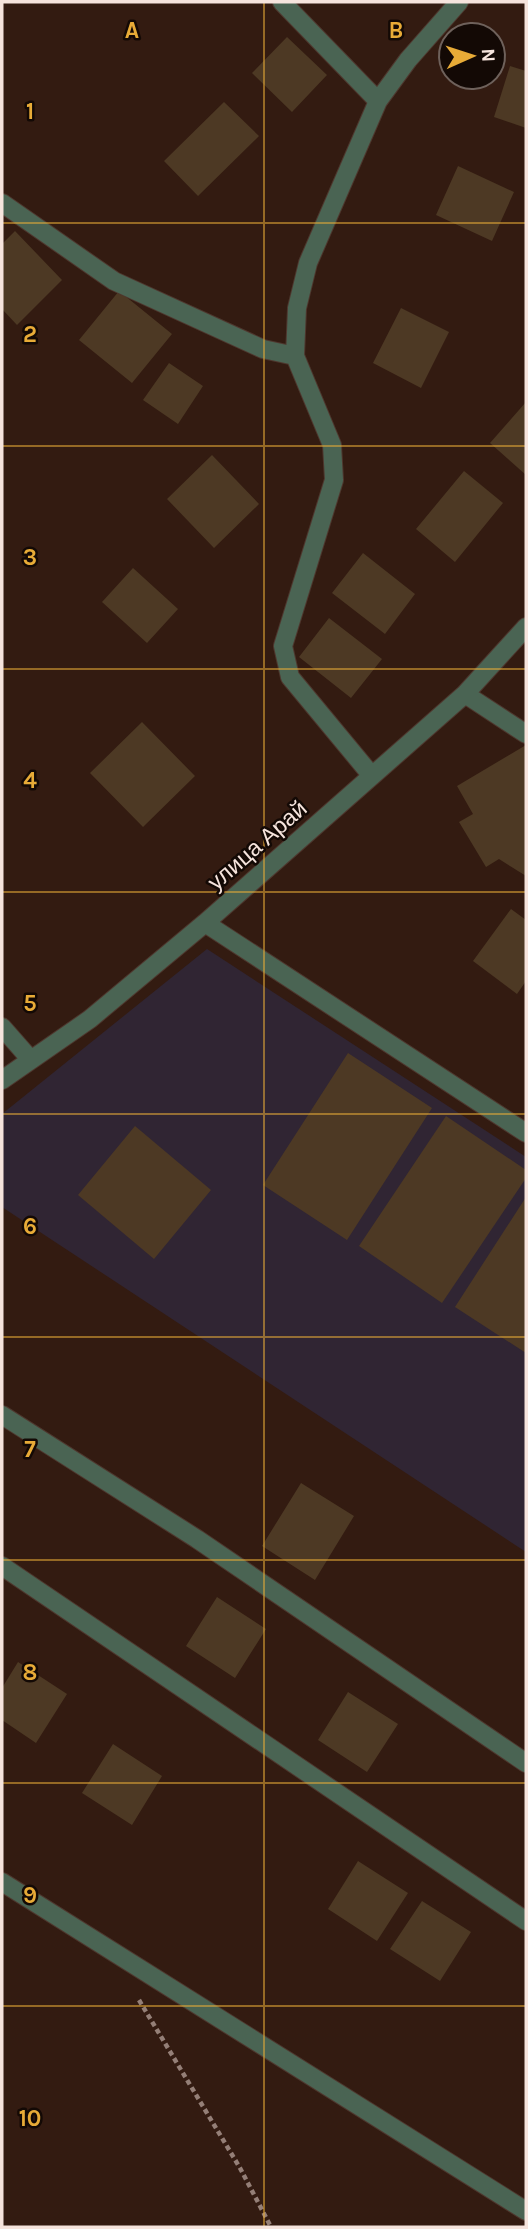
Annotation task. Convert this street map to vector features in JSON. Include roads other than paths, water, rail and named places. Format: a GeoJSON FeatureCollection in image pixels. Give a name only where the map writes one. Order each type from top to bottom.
{"type":"FeatureCollection","features":[{"type":"Feature","properties":{"kind":"street"},"geometry":{"type":"LineString","coordinates":[[282,2],[378,100]]}},
{"type":"Feature","properties":{"kind":"street"},"geometry":{"type":"LineString","coordinates":[[372,776],[290,677],[283,646],[334,480],[332,445],[295,356],[297,308],[307,262],[378,100],[448,5]]}},
{"type":"Feature","properties":{"kind":"street"},"geometry":{"type":"LineString","coordinates":[[2,203],[114,281],[263,349],[295,356]]}},
{"type":"Feature","properties":{"kind":"street","name":"улица Арай"},"geometry":{"type":"LineString","coordinates":[[2,1080],[90,1019],[205,923],[465,694],[526,627]]}},
{"type":"Feature","properties":{"kind":"street"},"geometry":{"type":"LineString","coordinates":[[465,694],[526,734]]}},
{"type":"Feature","properties":{"kind":"street"},"geometry":{"type":"LineString","coordinates":[[205,923],[526,1133]]}},
{"type":"Feature","properties":{"kind":"street"},"geometry":{"type":"LineString","coordinates":[[2,1027],[31,1060]]}},
{"type":"Feature","properties":{"kind":"street"},"geometry":{"type":"LineString","coordinates":[[2,1415],[197,1539],[526,1763]]}},
{"type":"Feature","properties":{"kind":"street"},"geometry":{"type":"LineString","coordinates":[[2,1566],[526,1921]]}},
{"type":"Feature","properties":{"kind":"street"},"geometry":{"type":"LineString","coordinates":[[2,1882],[526,2211]]}}]}
